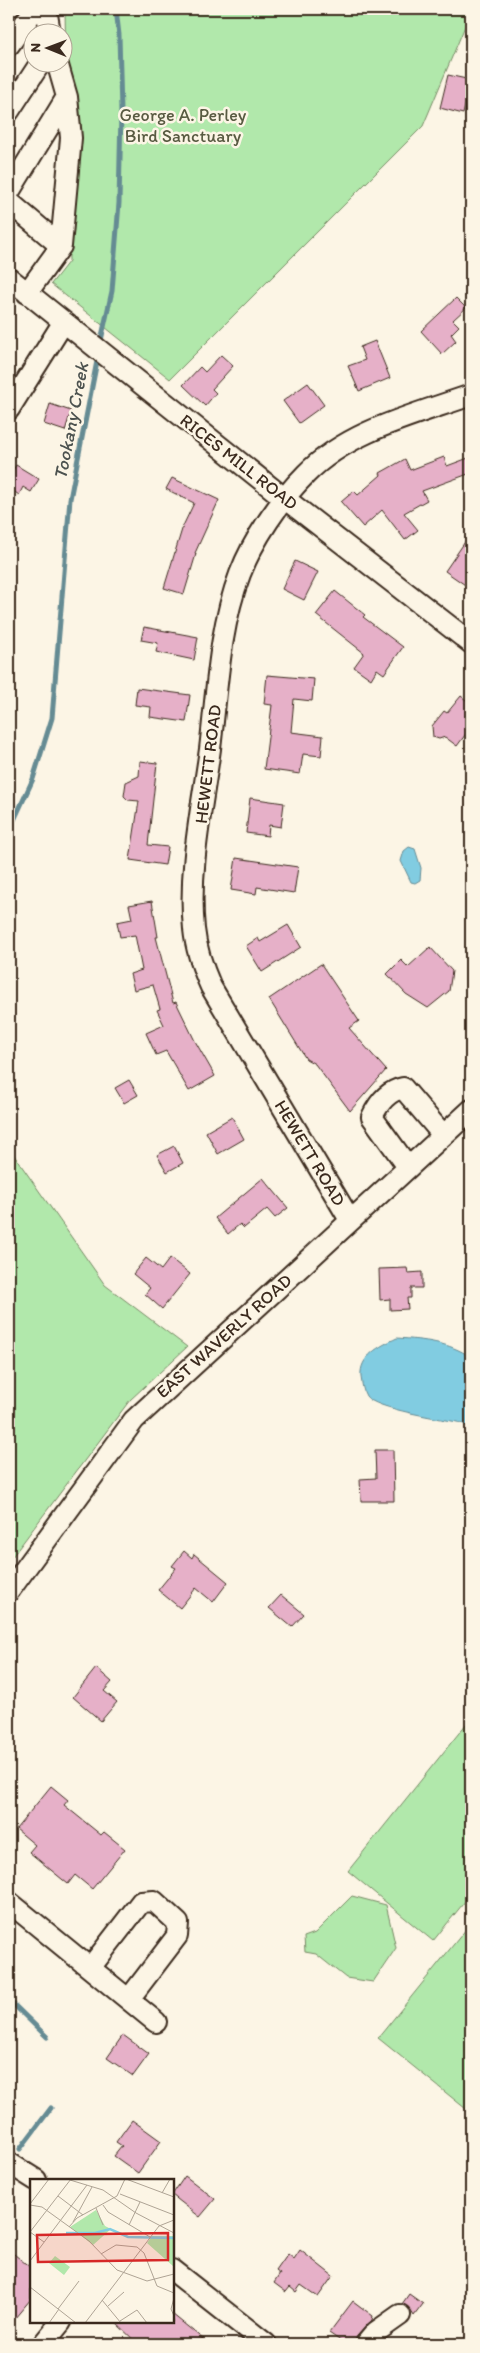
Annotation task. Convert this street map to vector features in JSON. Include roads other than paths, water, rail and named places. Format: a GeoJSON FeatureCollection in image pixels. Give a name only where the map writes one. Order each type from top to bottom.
{"type":"FeatureCollection","features":[{"type":"Feature","properties":{"kind":"street"},"geometry":{"type":"LineString","coordinates":[[9,45],[35,9]]}},
{"type":"Feature","properties":{"kind":"street"},"geometry":{"type":"LineString","coordinates":[[46,9],[48,22]]}},
{"type":"Feature","properties":{"kind":"street"},"geometry":{"type":"LineString","coordinates":[[9,111],[34,72]]}},
{"type":"Feature","properties":{"kind":"street"},"geometry":{"type":"LineString","coordinates":[[27,293],[61,246],[71,138],[67,97],[60,72]]}},
{"type":"Feature","properties":{"kind":"street"},"geometry":{"type":"LineString","coordinates":[[9,192],[67,97]]}},
{"type":"Feature","properties":{"kind":"street"},"geometry":{"type":"LineString","coordinates":[[9,202],[61,246]]}},
{"type":"Feature","properties":{"kind":"street","name":"RICES MILL ROAD"},"geometry":{"type":"LineString","coordinates":[[9,278],[62,323],[471,644]]}},
{"type":"Feature","properties":{"kind":"street"},"geometry":{"type":"LineString","coordinates":[[9,409],[62,323]]}},
{"type":"Feature","properties":{"kind":"street","name":"HEWETT ROAD"},"geometry":{"type":"LineString","coordinates":[[350,1220],[211,987],[198,952],[194,930],[193,883],[228,611],[246,559],[284,498],[321,460],[353,439],[377,428],[471,394]]}},
{"type":"Feature","properties":{"kind":"street"},"geometry":{"type":"LineString","coordinates":[[408,1167],[372,1117],[378,1106],[393,1090],[403,1088],[443,1136]]}},
{"type":"Feature","properties":{"kind":"street","name":"EAST WAVERLY ROAD"},"geometry":{"type":"LineString","coordinates":[[9,1590],[134,1420],[471,1110]]}},
{"type":"Feature","properties":{"kind":"street"},"geometry":{"type":"LineString","coordinates":[[90,1968],[141,1902],[154,1901],[178,1923],[176,1936],[128,1999]]}},
{"type":"Feature","properties":{"kind":"street"},"geometry":{"type":"LineString","coordinates":[[9,1902],[156,2022]]}},
{"type":"Feature","properties":{"kind":"street"},"geometry":{"type":"LineString","coordinates":[[9,2162],[34,2179]]}},
{"type":"Feature","properties":{"kind":"street"},"geometry":{"type":"LineString","coordinates":[[174,2272],[266,2344]]}},
{"type":"Feature","properties":{"kind":"street"},"geometry":{"type":"LineString","coordinates":[[366,2344],[376,2332],[400,2315]]}},
{"type":"Feature","properties":{"kind":"street"},"geometry":{"type":"LineString","coordinates":[[43,2344],[60,2323]]}},
{"type":"Feature","properties":{"kind":"water"},"geometry":{"type":"Polygon","coordinates":[[[409,847],[415,849],[421,868],[420,880],[415,883],[411,882],[401,861],[404,851],[409,847]]]}},
{"type":"Feature","properties":{"kind":"water"},"geometry":{"type":"Polygon","coordinates":[[[397,1338],[445,1345],[471,1357],[471,1429],[462,1423],[410,1413],[382,1405],[366,1396],[361,1377],[363,1363],[378,1348],[397,1338]]]}},
{"type":"Feature","properties":{"kind":"waterway","name":"Tookany Creek"},"geometry":{"type":"LineString","coordinates":[[100,345],[112,291],[119,203],[121,112],[119,35],[116,9]]}},
{"type":"Feature","properties":{"kind":"waterway","name":"Tookany Creek"},"geometry":{"type":"LineString","coordinates":[[9,831],[33,779],[52,718],[70,499],[98,356]]}},
{"type":"Feature","properties":{"kind":"waterway","name":"Tookany Creek"},"geometry":{"type":"LineString","coordinates":[[9,2000],[47,2037]]}},
{"type":"Feature","properties":{"kind":"waterway","name":"Tookany Creek"},"geometry":{"type":"LineString","coordinates":[[20,2149],[51,2108]]}},
{"type":"Feature","properties":{"kind":"park label","name":"George A. Perley Bird Sanctuary"},"geometry":{"type":"Point","coordinates":[183,125]}}]}
